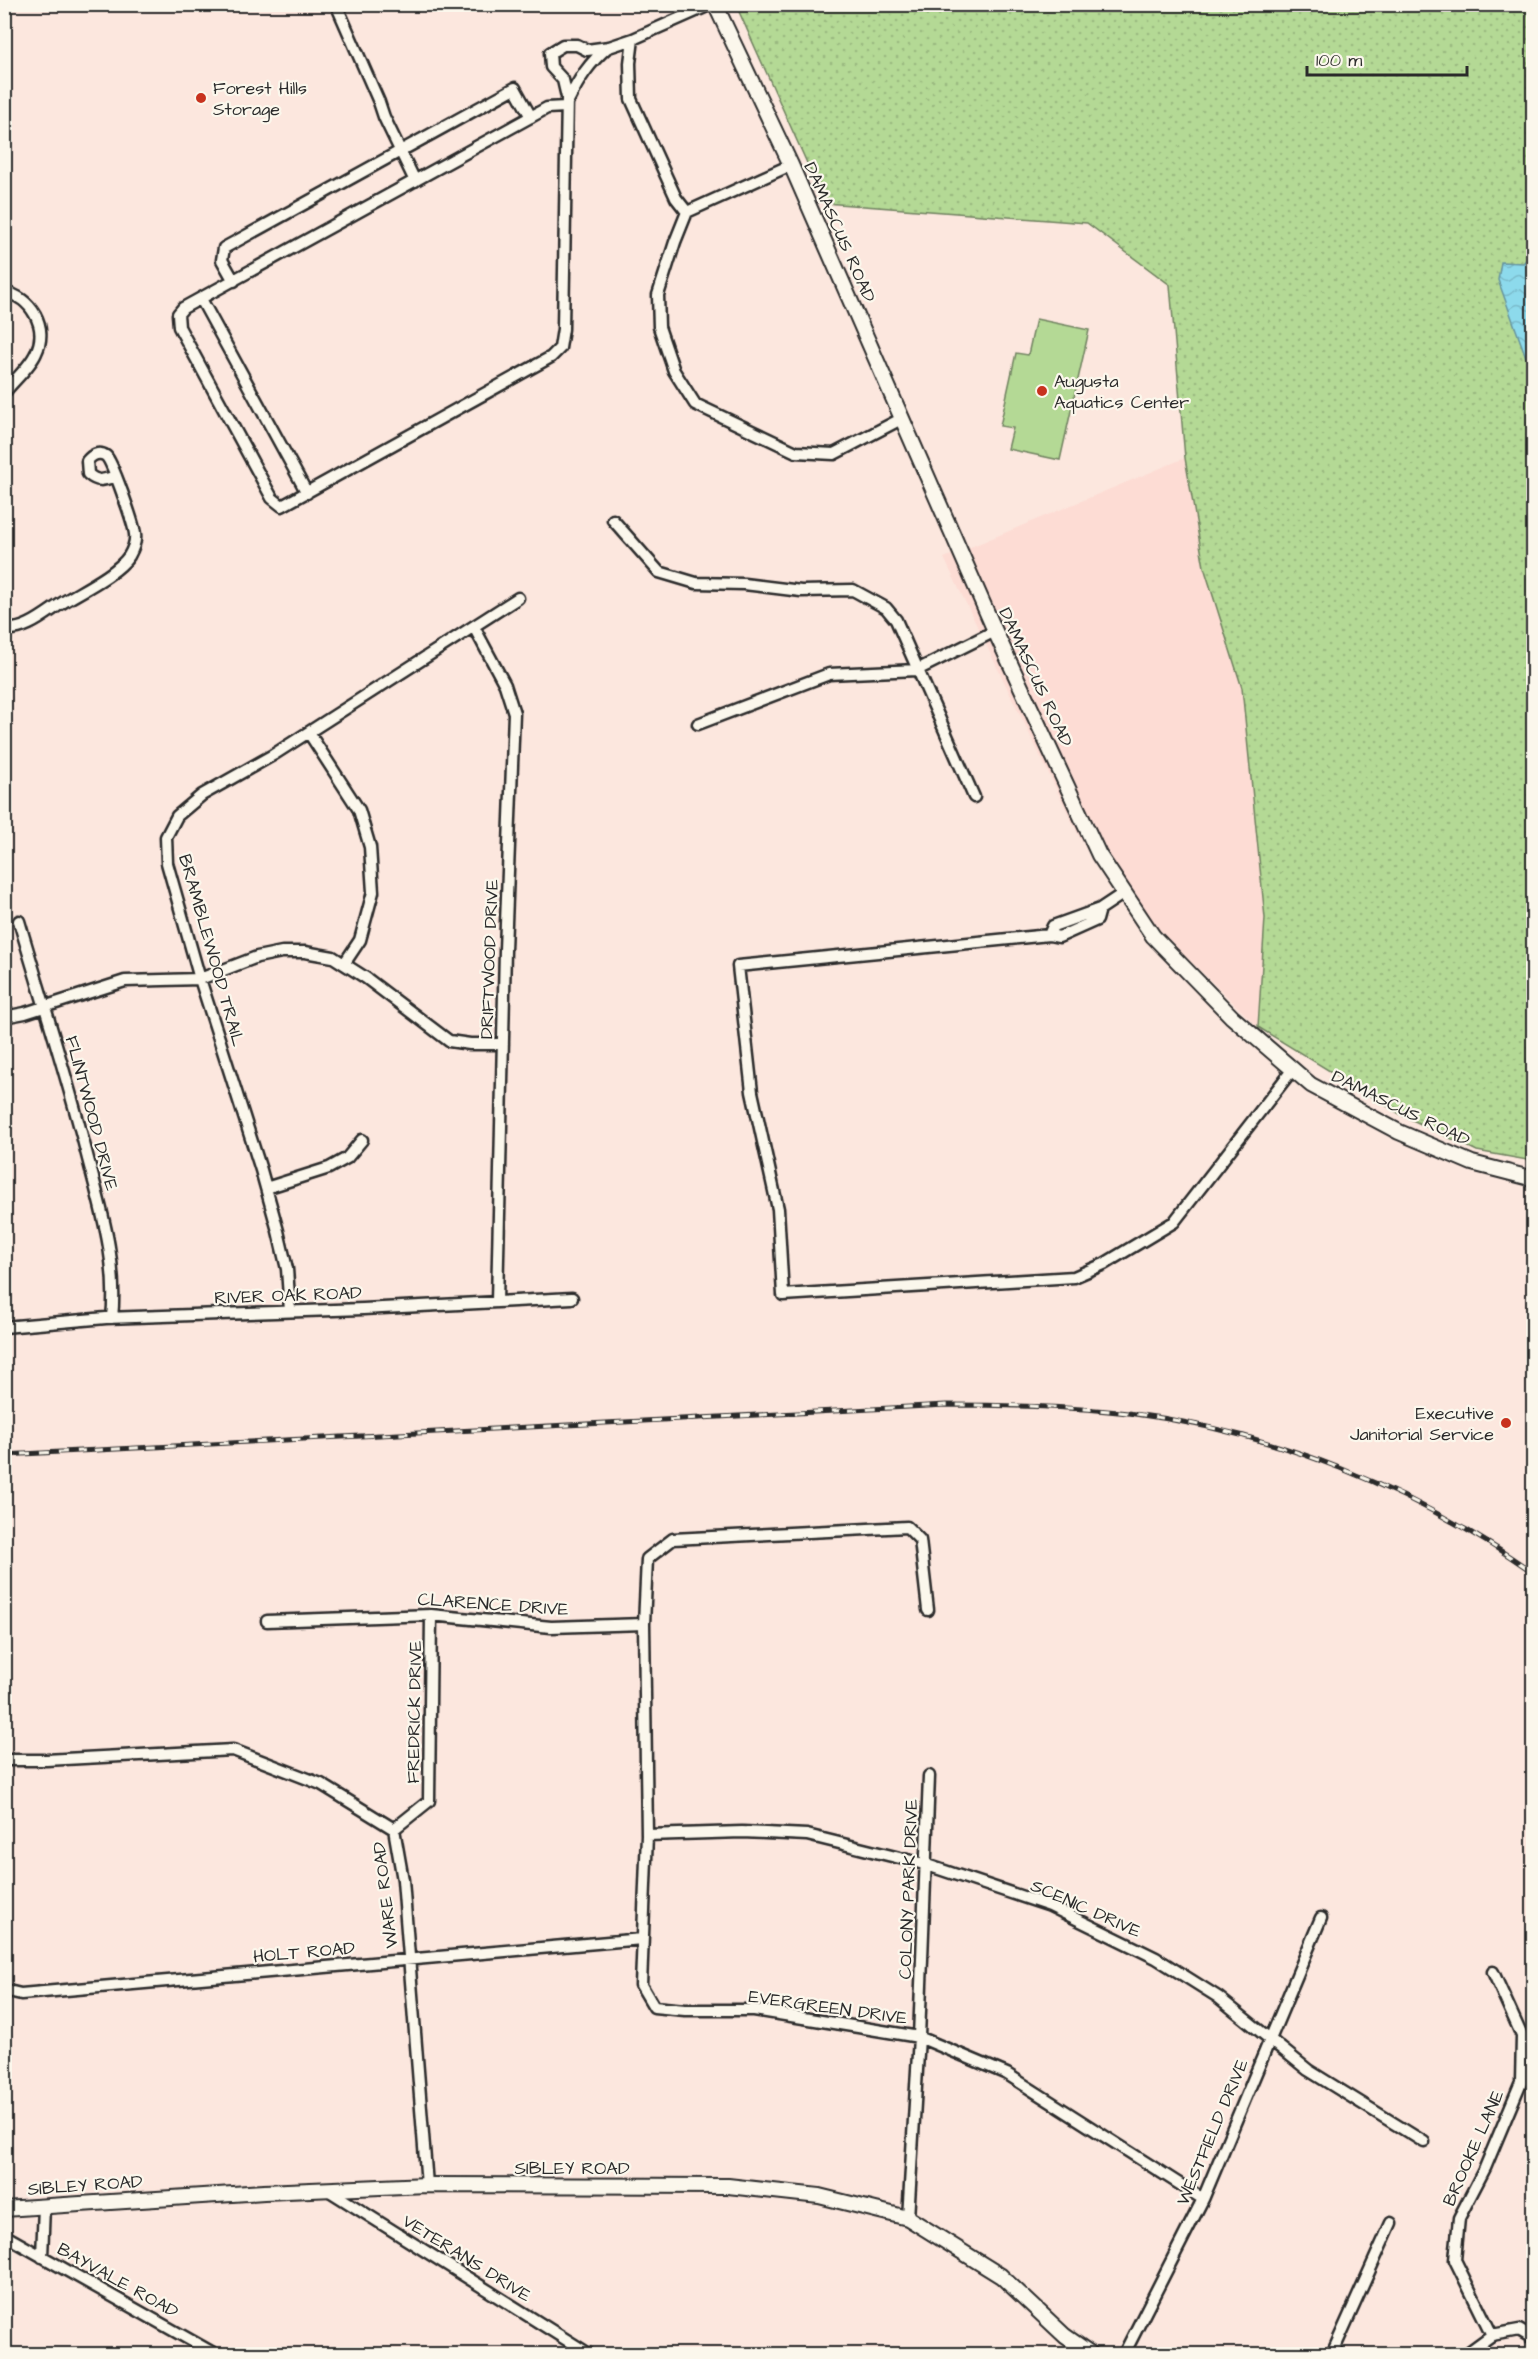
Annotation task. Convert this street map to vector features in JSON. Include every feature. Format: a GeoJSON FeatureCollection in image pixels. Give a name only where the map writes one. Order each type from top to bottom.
{"type":"FeatureCollection","features":[{"type":"Feature","properties":{"kind":"street"},"geometry":{"type":"LineString","coordinates":[[336,4],[384,117],[415,181]]}},
{"type":"Feature","properties":{"kind":"street"},"geometry":{"type":"LineString","coordinates":[[565,107],[547,108],[183,308],[178,314],[179,327],[272,498],[282,506],[551,357],[560,348],[563,329],[565,107],[567,97],[563,80],[551,67],[550,53],[563,45],[577,45],[587,51],[609,47],[713,4]]}},
{"type":"Feature","properties":{"kind":"street","name":"DAMASCUS ROAD"},"geometry":{"type":"LineString","coordinates":[[713,4],[791,165],[995,631],[1099,855],[1153,936],[1232,1017],[1311,1085],[1399,1132],[1472,1163],[1533,1179]]}},
{"type":"Feature","properties":{"kind":"street"},"geometry":{"type":"LineString","coordinates":[[633,39],[630,63],[631,99],[676,198],[687,212]]}},
{"type":"Feature","properties":{"kind":"street"},"geometry":{"type":"LineString","coordinates":[[565,107],[581,75],[592,61],[609,47]]}},
{"type":"Feature","properties":{"kind":"street"},"geometry":{"type":"LineString","coordinates":[[234,281],[222,260],[224,248],[400,150],[515,88],[531,117]]}},
{"type":"Feature","properties":{"kind":"street"},"geometry":{"type":"LineString","coordinates":[[791,165],[687,212],[658,295],[659,327],[674,371],[695,405],[796,452],[834,454],[903,418]]}},
{"type":"Feature","properties":{"kind":"street"},"geometry":{"type":"LineString","coordinates":[[4,292],[20,296],[28,302],[34,313],[40,335],[36,355],[4,393]]}},
{"type":"Feature","properties":{"kind":"street"},"geometry":{"type":"LineString","coordinates":[[201,299],[307,494]]}},
{"type":"Feature","properties":{"kind":"street"},"geometry":{"type":"LineString","coordinates":[[4,629],[12,630],[29,624],[118,568],[130,554],[135,535],[116,476]]}},
{"type":"Feature","properties":{"kind":"street"},"geometry":{"type":"LineString","coordinates":[[613,520],[659,572],[696,583],[744,584],[801,591],[853,590],[886,608],[896,620],[974,797]]}},
{"type":"Feature","properties":{"kind":"street","name":"BRAMBLEWOOD TRAIL"},"geometry":{"type":"LineString","coordinates":[[290,1311],[287,1269],[266,1188],[200,979],[167,863],[166,837],[177,816],[202,795],[309,732],[518,598]]}},
{"type":"Feature","properties":{"kind":"street","name":"DRIFTWOOD DRIVE"},"geometry":{"type":"LineString","coordinates":[[474,627],[505,685],[514,713],[497,1302]]}},
{"type":"Feature","properties":{"kind":"street"},"geometry":{"type":"LineString","coordinates":[[698,724],[829,674],[917,670],[995,631]]}},
{"type":"Feature","properties":{"kind":"street"},"geometry":{"type":"LineString","coordinates":[[309,732],[358,810],[370,847],[373,892],[360,940],[344,964]]}},
{"type":"Feature","properties":{"kind":"street"},"geometry":{"type":"LineString","coordinates":[[1124,893],[1100,909],[1053,926],[1049,935],[738,966],[752,1092],[778,1209],[783,1295],[1074,1277],[1104,1264],[1174,1222],[1293,1069]]}},
{"type":"Feature","properties":{"kind":"street","name":"FLINTWOOD DRIVE"},"geometry":{"type":"LineString","coordinates":[[19,921],[65,1072],[102,1214],[115,1288],[112,1318]]}},
{"type":"Feature","properties":{"kind":"street"},"geometry":{"type":"LineString","coordinates":[[4,1017],[45,1007],[125,981],[200,979],[257,957],[282,952],[305,952],[333,957],[366,978],[449,1041],[470,1044],[503,1044]]}},
{"type":"Feature","properties":{"kind":"street"},"geometry":{"type":"LineString","coordinates":[[266,1188],[329,1168],[347,1158],[362,1140]]}},
{"type":"Feature","properties":{"kind":"street","name":"RIVER OAK ROAD"},"geometry":{"type":"LineString","coordinates":[[4,1327],[112,1318],[572,1298]]}},
{"type":"Feature","properties":{"kind":"street","name":"EVERGREEN DRIVE"},"geometry":{"type":"LineString","coordinates":[[928,1610],[920,1540],[907,1527],[673,1539],[647,1558],[644,1624],[647,1835],[641,1985],[654,2007],[685,2010],[754,2010],[919,2037],[1007,2074],[1203,2199]]}},
{"type":"Feature","properties":{"kind":"street","name":"CLARENCE DRIVE"},"geometry":{"type":"LineString","coordinates":[[267,1621],[431,1615],[551,1627],[644,1624]]}},
{"type":"Feature","properties":{"kind":"street","name":"FREDRICK DRIVE"},"geometry":{"type":"LineString","coordinates":[[394,1829],[429,1801],[431,1615]]}},
{"type":"Feature","properties":{"kind":"street","name":"WARE ROAD"},"geometry":{"type":"LineString","coordinates":[[4,1760],[46,1760],[233,1750],[321,1784],[394,1829],[403,1880],[427,2185]]}},
{"type":"Feature","properties":{"kind":"street","name":"COLONY PARK DRIVE"},"geometry":{"type":"LineString","coordinates":[[908,2218],[919,2037],[929,1776]]}},
{"type":"Feature","properties":{"kind":"street","name":"SCENIC DRIVE"},"geometry":{"type":"LineString","coordinates":[[647,1835],[742,1832],[807,1835],[924,1864],[1050,1906],[1156,1958],[1218,1997],[1308,2070],[1424,2142]]}},
{"type":"Feature","properties":{"kind":"street","name":"WESTFIELD DRIVE"},"geometry":{"type":"LineString","coordinates":[[1124,2355],[1203,2199],[1321,1918]]}},
{"type":"Feature","properties":{"kind":"street","name":"HOLT ROAD"},"geometry":{"type":"LineString","coordinates":[[4,1990],[21,1994],[642,1939]]}},
{"type":"Feature","properties":{"kind":"street","name":"BROOKE LANE"},"geometry":{"type":"LineString","coordinates":[[1492,2335],[1455,2260],[1459,2218],[1485,2168],[1521,2082],[1522,2036],[1493,1972]]}},
{"type":"Feature","properties":{"kind":"street","name":"SIBLEY ROAD"},"geometry":{"type":"LineString","coordinates":[[4,2209],[264,2192],[427,2185],[728,2186],[819,2196],[908,2218],[1001,2276],[1065,2336],[1091,2355]]}},
{"type":"Feature","properties":{"kind":"street","name":"VETERANS DRIVE"},"geometry":{"type":"LineString","coordinates":[[328,2190],[589,2355]]}},
{"type":"Feature","properties":{"kind":"street"},"geometry":{"type":"LineString","coordinates":[[42,2257],[44,2206]]}},
{"type":"Feature","properties":{"kind":"street"},"geometry":{"type":"LineString","coordinates":[[1332,2355],[1391,2223]]}},
{"type":"Feature","properties":{"kind":"street","name":"BAYVALE ROAD"},"geometry":{"type":"LineString","coordinates":[[4,2235],[215,2355]]}},
{"type":"Feature","properties":{"kind":"street"},"geometry":{"type":"LineString","coordinates":[[1466,2355],[1492,2335],[1519,2330],[1533,2338]]}},
{"type":"Feature","properties":{"kind":"shaded area"},"geometry":{"type":"Polygon","coordinates":[[[1185,458],[1204,567],[1242,688],[1265,918],[1258,1027],[1166,937],[1080,838],[944,558],[1185,458]]]}},
{"type":"Feature","properties":{"kind":"green space"},"geometry":{"type":"Polygon","coordinates":[[[736,5],[1533,5],[1533,1161],[1477,1151],[1400,1114],[1258,1027],[1265,918],[1242,688],[1204,567],[1185,458],[1170,285],[1087,223],[825,203],[736,5]]]}},
{"type":"Feature","properties":{"kind":"green space","name":"Augusta Aquatics Center"},"geometry":{"type":"Polygon","coordinates":[[[1036,319],[1089,330],[1060,460],[1008,449],[1013,428],[1000,426],[1016,353],[1028,355],[1036,319]]]}},
{"type":"Feature","properties":{"kind":"water"},"geometry":{"type":"Polygon","coordinates":[[[1533,253],[1533,363],[1526,357],[1498,280],[1501,262],[1523,263],[1533,253]]]}},
{"type":"Feature","properties":{"kind":"railway"},"geometry":{"type":"LineString","coordinates":[[4,1455],[946,1405],[1082,1409],[1128,1413],[1182,1422],[1289,1449],[1391,1490],[1440,1515],[1534,1573]]}},
{"type":"Feature","properties":{"kind":"place","name":"Forest Hills Storage"},"geometry":{"type":"Point","coordinates":[201,98]}},
{"type":"Feature","properties":{"kind":"place","name":"Augusta Aquatics Center"},"geometry":{"type":"Point","coordinates":[1042,391]}},
{"type":"Feature","properties":{"kind":"place","name":"Executive Janitorial Service"},"geometry":{"type":"Point","coordinates":[1506,1423]}}]}
